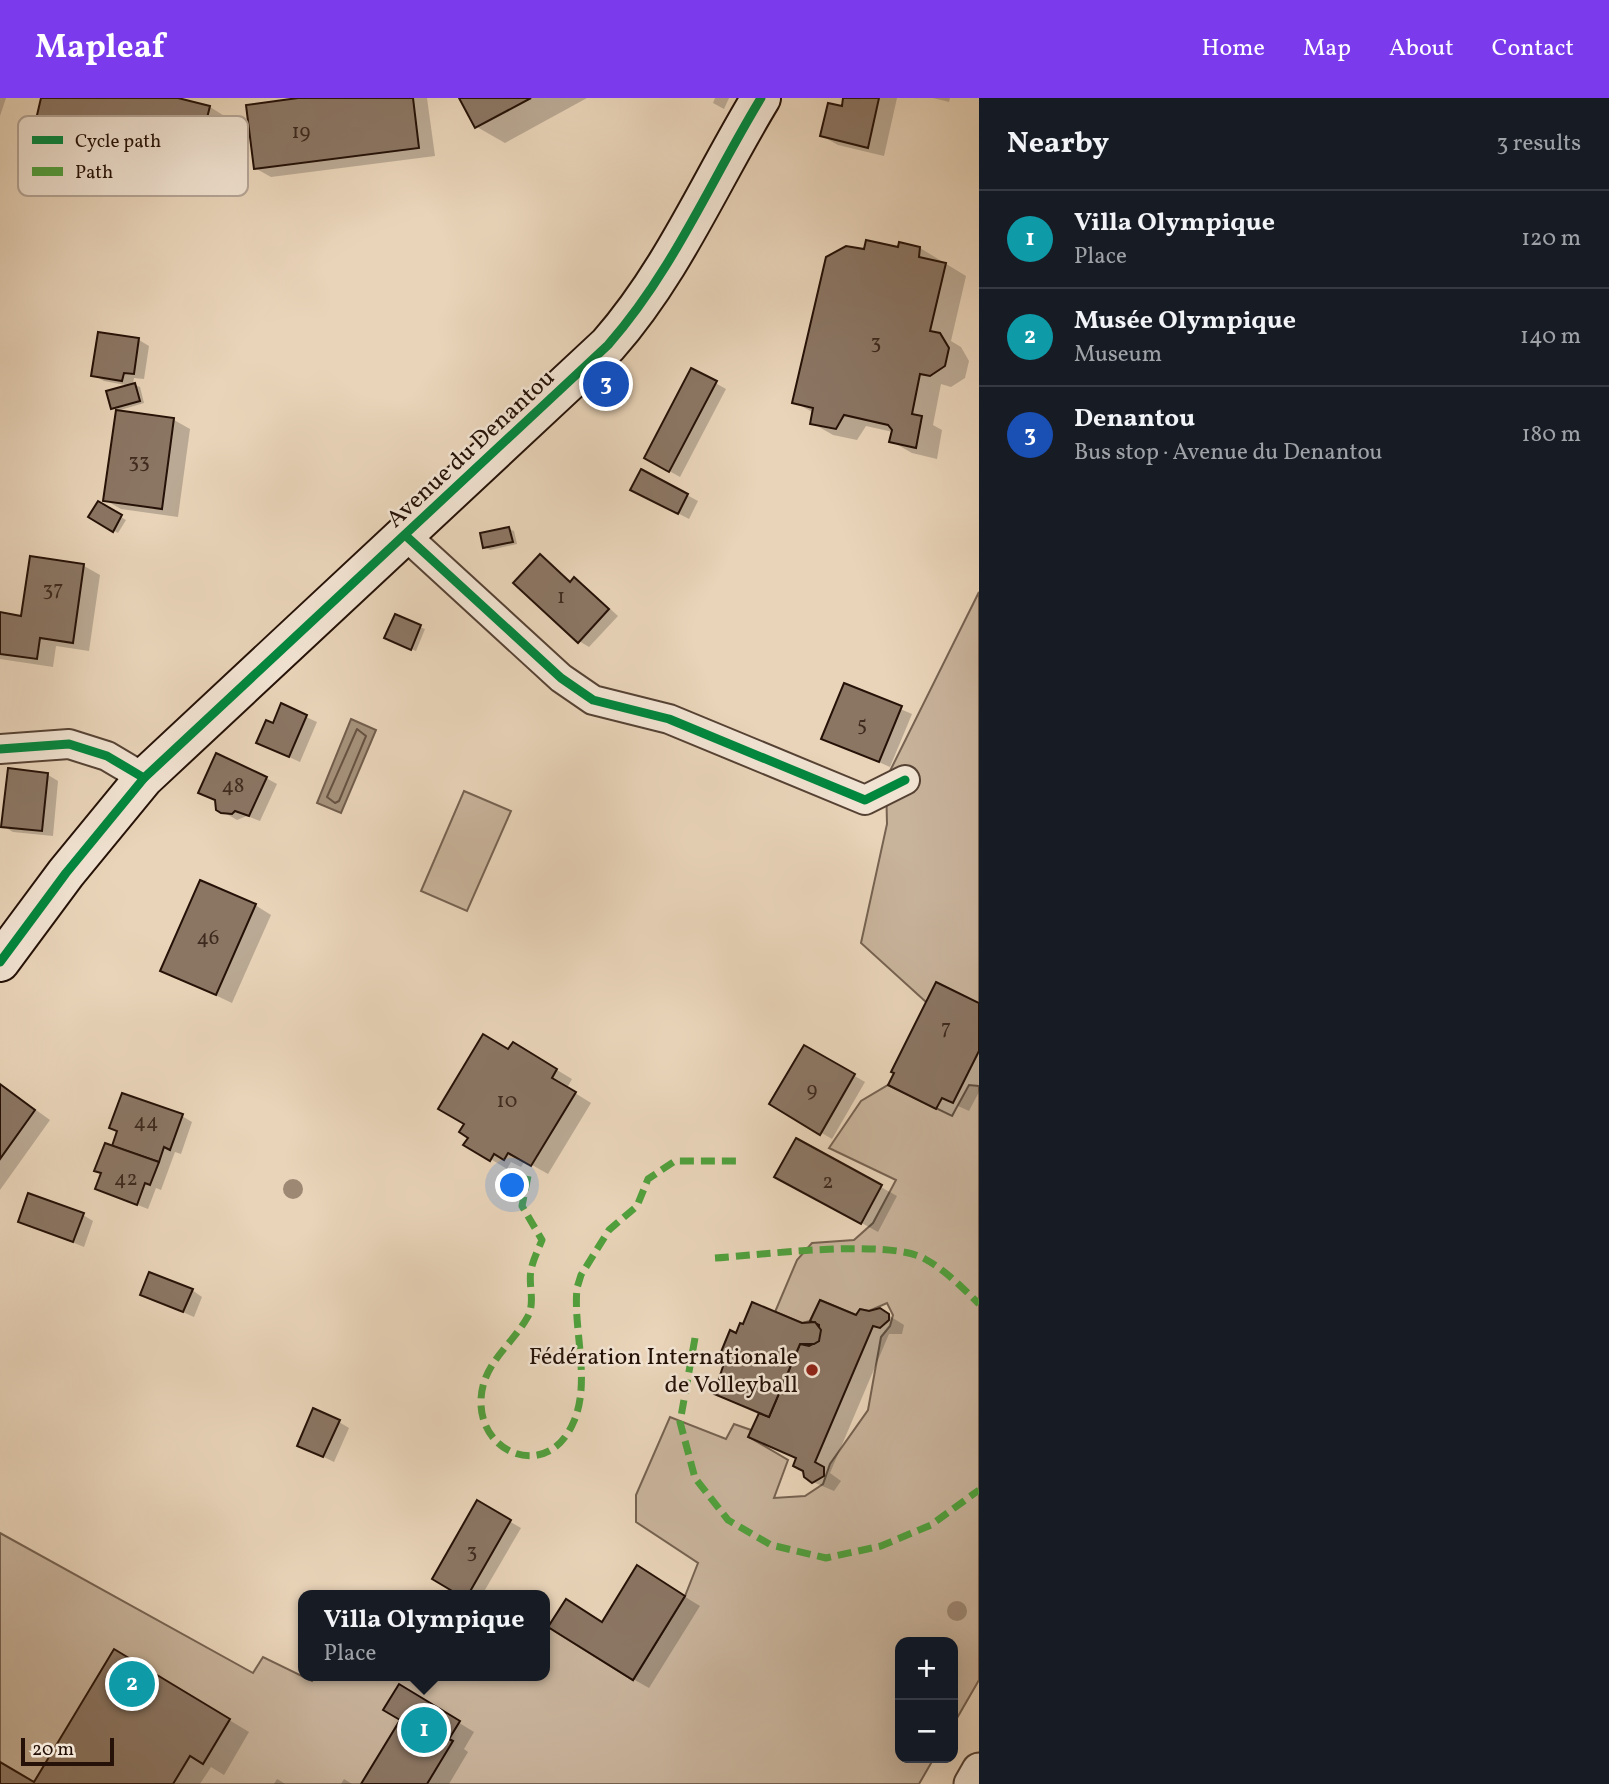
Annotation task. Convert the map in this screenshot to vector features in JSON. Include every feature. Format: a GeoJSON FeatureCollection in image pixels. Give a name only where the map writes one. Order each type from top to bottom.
{"type":"FeatureCollection","features":[{"type":"Feature","properties":{"kind":"main road","name":"Avenue du Denantou"},"geometry":{"type":"LineString","coordinates":[[0,962],[66,873],[144,778],[606,348],[640,308],[666,270],[761,98]]}},
{"type":"Feature","properties":{"kind":"street"},"geometry":{"type":"LineString","coordinates":[[405,535],[561,678],[593,700],[669,719],[865,800],[905,780]]}},
{"type":"Feature","properties":{"kind":"street"},"geometry":{"type":"LineString","coordinates":[[0,749],[69,744],[107,756],[144,778]]}},
{"type":"Feature","properties":{"kind":"street"},"geometry":{"type":"LineString","coordinates":[[971,1784],[979,1770]]}},
{"type":"Feature","properties":{"kind":"shaded area"},"geometry":{"type":"Polygon","coordinates":[[[979,592],[979,1003],[926,1002],[861,943],[887,824],[886,779],[979,592]]]}},
{"type":"Feature","properties":{"kind":"shaded area"},"geometry":{"type":"Polygon","coordinates":[[[464,791],[511,811],[467,911],[421,891],[464,791]]]}},
{"type":"Feature","properties":{"kind":"shaded area"},"geometry":{"type":"Polygon","coordinates":[[[888,1085],[952,1116],[969,1085],[979,1086],[979,1680],[958,1716],[958,1637],[895,1637],[895,1763],[931,1763],[919,1784],[0,1784],[0,1533],[253,1673],[263,1657],[298,1674],[298,1681],[550,1681],[550,1628],[633,1680],[685,1596],[698,1563],[636,1522],[636,1495],[670,1417],[726,1439],[734,1424],[751,1430],[749,1437],[788,1460],[774,1498],[805,1496],[823,1484],[830,1464],[868,1410],[881,1337],[890,1326],[893,1315],[887,1303],[869,1311],[860,1309],[856,1315],[820,1300],[810,1321],[802,1323],[775,1312],[797,1260],[812,1243],[854,1240],[873,1223],[896,1180],[829,1148],[861,1101],[888,1085]]]}},
{"type":"Feature","properties":{"kind":"water"},"geometry":{"type":"Polygon","coordinates":[[[351,719],[376,730],[341,813],[317,803],[351,719]]]}},
{"type":"Feature","properties":{"kind":"building"},"geometry":{"type":"Polygon","coordinates":[[[41,98],[178,98],[210,106],[208,116],[37,116],[41,98]]]}},
{"type":"Feature","properties":{"kind":"building"},"geometry":{"type":"Polygon","coordinates":[[[298,98],[413,98],[419,148],[254,169],[246,105],[298,98]]]}},
{"type":"Feature","properties":{"kind":"building"},"geometry":{"type":"Polygon","coordinates":[[[459,98],[531,98],[475,128],[459,98]]]}},
{"type":"Feature","properties":{"kind":"building"},"geometry":{"type":"Polygon","coordinates":[[[843,98],[879,98],[868,148],[820,136],[828,103],[842,106],[843,98]]]}},
{"type":"Feature","properties":{"kind":"building"},"geometry":{"type":"Polygon","coordinates":[[[866,240],[898,247],[899,242],[920,247],[919,257],[946,263],[930,331],[940,333],[949,348],[945,366],[930,376],[920,374],[912,414],[922,416],[916,448],[889,442],[892,430],[888,425],[844,415],[836,429],[810,424],[813,408],[792,403],[826,257],[846,246],[864,249],[866,240]]]}},
{"type":"Feature","properties":{"kind":"building"},"geometry":{"type":"Polygon","coordinates":[[[98,332],[139,338],[134,374],[124,373],[122,381],[91,376],[98,332]]]}},
{"type":"Feature","properties":{"kind":"building"},"geometry":{"type":"Polygon","coordinates":[[[691,368],[717,381],[669,472],[644,458],[691,368]]]}},
{"type":"Feature","properties":{"kind":"building"},"geometry":{"type":"Polygon","coordinates":[[[135,383],[140,401],[111,409],[106,391],[135,383]]]}},
{"type":"Feature","properties":{"kind":"building"},"geometry":{"type":"Polygon","coordinates":[[[116,410],[174,418],[162,509],[103,501],[116,410]]]}},
{"type":"Feature","properties":{"kind":"building"},"geometry":{"type":"Polygon","coordinates":[[[641,469],[688,494],[678,514],[630,490],[641,469]]]}},
{"type":"Feature","properties":{"kind":"building"},"geometry":{"type":"Polygon","coordinates":[[[98,501],[122,515],[113,532],[88,517],[98,501]]]}},
{"type":"Feature","properties":{"kind":"building"},"geometry":{"type":"Polygon","coordinates":[[[509,527],[513,542],[483,548],[480,533],[509,527]]]}},
{"type":"Feature","properties":{"kind":"building"},"geometry":{"type":"Polygon","coordinates":[[[540,554],[570,582],[574,577],[609,609],[578,643],[513,583],[540,554]]]}},
{"type":"Feature","properties":{"kind":"building"},"geometry":{"type":"Polygon","coordinates":[[[30,556],[84,564],[73,643],[40,638],[37,659],[0,654],[0,612],[21,616],[30,556]]]}},
{"type":"Feature","properties":{"kind":"building"},"geometry":{"type":"Polygon","coordinates":[[[395,614],[421,625],[411,650],[384,638],[395,614]]]}},
{"type":"Feature","properties":{"kind":"building"},"geometry":{"type":"Polygon","coordinates":[[[844,683],[902,706],[879,762],[821,739],[844,683]]]}},
{"type":"Feature","properties":{"kind":"building"},"geometry":{"type":"Polygon","coordinates":[[[281,703],[307,715],[289,757],[256,743],[266,720],[273,723],[281,703]]]}},
{"type":"Feature","properties":{"kind":"building"},"geometry":{"type":"Polygon","coordinates":[[[216,753],[267,777],[249,816],[235,811],[232,814],[221,813],[216,810],[215,800],[198,793],[216,753]]]}},
{"type":"Feature","properties":{"kind":"building"},"geometry":{"type":"Polygon","coordinates":[[[8,768],[48,773],[42,831],[1,827],[8,768]]]}},
{"type":"Feature","properties":{"kind":"building"},"geometry":{"type":"Polygon","coordinates":[[[200,880],[256,904],[216,995],[160,971],[200,880]]]}},
{"type":"Feature","properties":{"kind":"building"},"geometry":{"type":"Polygon","coordinates":[[[936,982],[979,1003],[979,1051],[953,1103],[942,1098],[936,1109],[888,1085],[894,1073],[891,1072],[936,982]]]}},
{"type":"Feature","properties":{"kind":"building"},"geometry":{"type":"Polygon","coordinates":[[[483,1034],[508,1049],[513,1042],[557,1069],[552,1078],[576,1092],[531,1166],[508,1153],[504,1160],[494,1154],[490,1161],[463,1145],[468,1138],[459,1132],[464,1124],[438,1109],[483,1034]]]}},
{"type":"Feature","properties":{"kind":"building"},"geometry":{"type":"Polygon","coordinates":[[[804,1045],[855,1074],[820,1135],[769,1104],[804,1045]]]}},
{"type":"Feature","properties":{"kind":"building"},"geometry":{"type":"Polygon","coordinates":[[[0,1084],[35,1110],[0,1159],[0,1084]]]}},
{"type":"Feature","properties":{"kind":"building"},"geometry":{"type":"Polygon","coordinates":[[[122,1093],[183,1114],[170,1150],[164,1147],[159,1162],[112,1146],[117,1131],[109,1128],[122,1093]]]}},
{"type":"Feature","properties":{"kind":"building"},"geometry":{"type":"Polygon","coordinates":[[[796,1138],[882,1185],[861,1224],[774,1177],[796,1138]]]}},
{"type":"Feature","properties":{"kind":"building"},"geometry":{"type":"Polygon","coordinates":[[[105,1143],[159,1162],[150,1185],[145,1183],[137,1205],[95,1189],[101,1173],[94,1171],[105,1143]]]}},
{"type":"Feature","properties":{"kind":"building"},"geometry":{"type":"Polygon","coordinates":[[[28,1193],[84,1213],[73,1242],[18,1222],[28,1193]]]}},
{"type":"Feature","properties":{"kind":"building"},"geometry":{"type":"Polygon","coordinates":[[[149,1272],[193,1289],[183,1312],[140,1295],[149,1272]]]}},
{"type":"Feature","properties":{"kind":"building"},"geometry":{"type":"Polygon","coordinates":[[[820,1300],[856,1315],[860,1309],[869,1311],[880,1308],[889,1314],[889,1320],[880,1328],[873,1326],[815,1462],[824,1467],[824,1476],[812,1483],[804,1477],[803,1471],[793,1466],[796,1458],[748,1437],[759,1413],[769,1417],[800,1344],[809,1346],[819,1341],[819,1325],[810,1321],[820,1300]]]}},
{"type":"Feature","properties":{"kind":"building"},"geometry":{"type":"Polygon","coordinates":[[[752,1302],[802,1323],[815,1322],[821,1330],[819,1341],[814,1344],[800,1344],[769,1417],[714,1394],[727,1354],[721,1352],[730,1330],[736,1333],[752,1302]]]}},
{"type":"Feature","properties":{"kind":"building"},"geometry":{"type":"Polygon","coordinates":[[[313,1408],[340,1420],[323,1457],[297,1446],[313,1408]]]}},
{"type":"Feature","properties":{"kind":"building"},"geometry":{"type":"Polygon","coordinates":[[[477,1500],[511,1520],[471,1590],[451,1590],[432,1579],[477,1500]]]}},
{"type":"Feature","properties":{"kind":"building"},"geometry":{"type":"Polygon","coordinates":[[[637,1565],[685,1596],[633,1680],[550,1628],[566,1599],[602,1622],[637,1565]]]}},
{"type":"Feature","properties":{"kind":"building"},"geometry":{"type":"Polygon","coordinates":[[[114,1649],[230,1719],[203,1764],[190,1756],[173,1784],[0,1784],[0,1762],[34,1782],[114,1649]]]}},
{"type":"Feature","properties":{"kind":"building"},"geometry":{"type":"Polygon","coordinates":[[[399,1684],[460,1721],[449,1739],[453,1741],[427,1784],[361,1784],[400,1720],[383,1710],[399,1684]]]}},
{"type":"Feature","properties":{"kind":"marked path"},"geometry":{"type":"LineString","coordinates":[[528,1176],[522,1206],[542,1240],[531,1270],[530,1312],[486,1376],[481,1400],[483,1419],[491,1435],[503,1447],[517,1454],[533,1456],[549,1451],[563,1440],[574,1421],[581,1389],[577,1288],[581,1275],[609,1230],[637,1206],[648,1179],[675,1161],[741,1161]]}},
{"type":"Feature","properties":{"kind":"marked path"},"geometry":{"type":"LineString","coordinates":[[715,1258],[855,1249],[908,1253],[940,1268],[979,1304]]}},
{"type":"Feature","properties":{"kind":"marked path"},"geometry":{"type":"LineString","coordinates":[[695,1338],[680,1422],[695,1478],[728,1520],[771,1545],[826,1558],[881,1546],[931,1525],[979,1490]]}},
{"type":"Feature","properties":{"kind":"cycle path"},"geometry":{"type":"LineString","coordinates":[[0,962],[66,873],[144,778],[608,345],[631,317],[672,256],[761,98]]}},
{"type":"Feature","properties":{"kind":"cycle path"},"geometry":{"type":"LineString","coordinates":[[405,535],[561,678],[593,700],[669,719],[865,800],[905,780]]}},
{"type":"Feature","properties":{"kind":"cycle path"},"geometry":{"type":"LineString","coordinates":[[0,749],[69,744],[107,756],[144,778]]}},
{"type":"Feature","properties":{"kind":"place","name":"Denantou"},"geometry":{"type":"Point","coordinates":[606,384]}},
{"type":"Feature","properties":{"kind":"place","name":"Fédération Internationale de Volleyball"},"geometry":{"type":"Point","coordinates":[812,1370]}},
{"type":"Feature","properties":{"kind":"place","name":"Musée Olympique"},"geometry":{"type":"Point","coordinates":[132,1684]}},
{"type":"Feature","properties":{"kind":"place","name":"Villa Olympique"},"geometry":{"type":"Point","coordinates":[424,1730]}}]}
